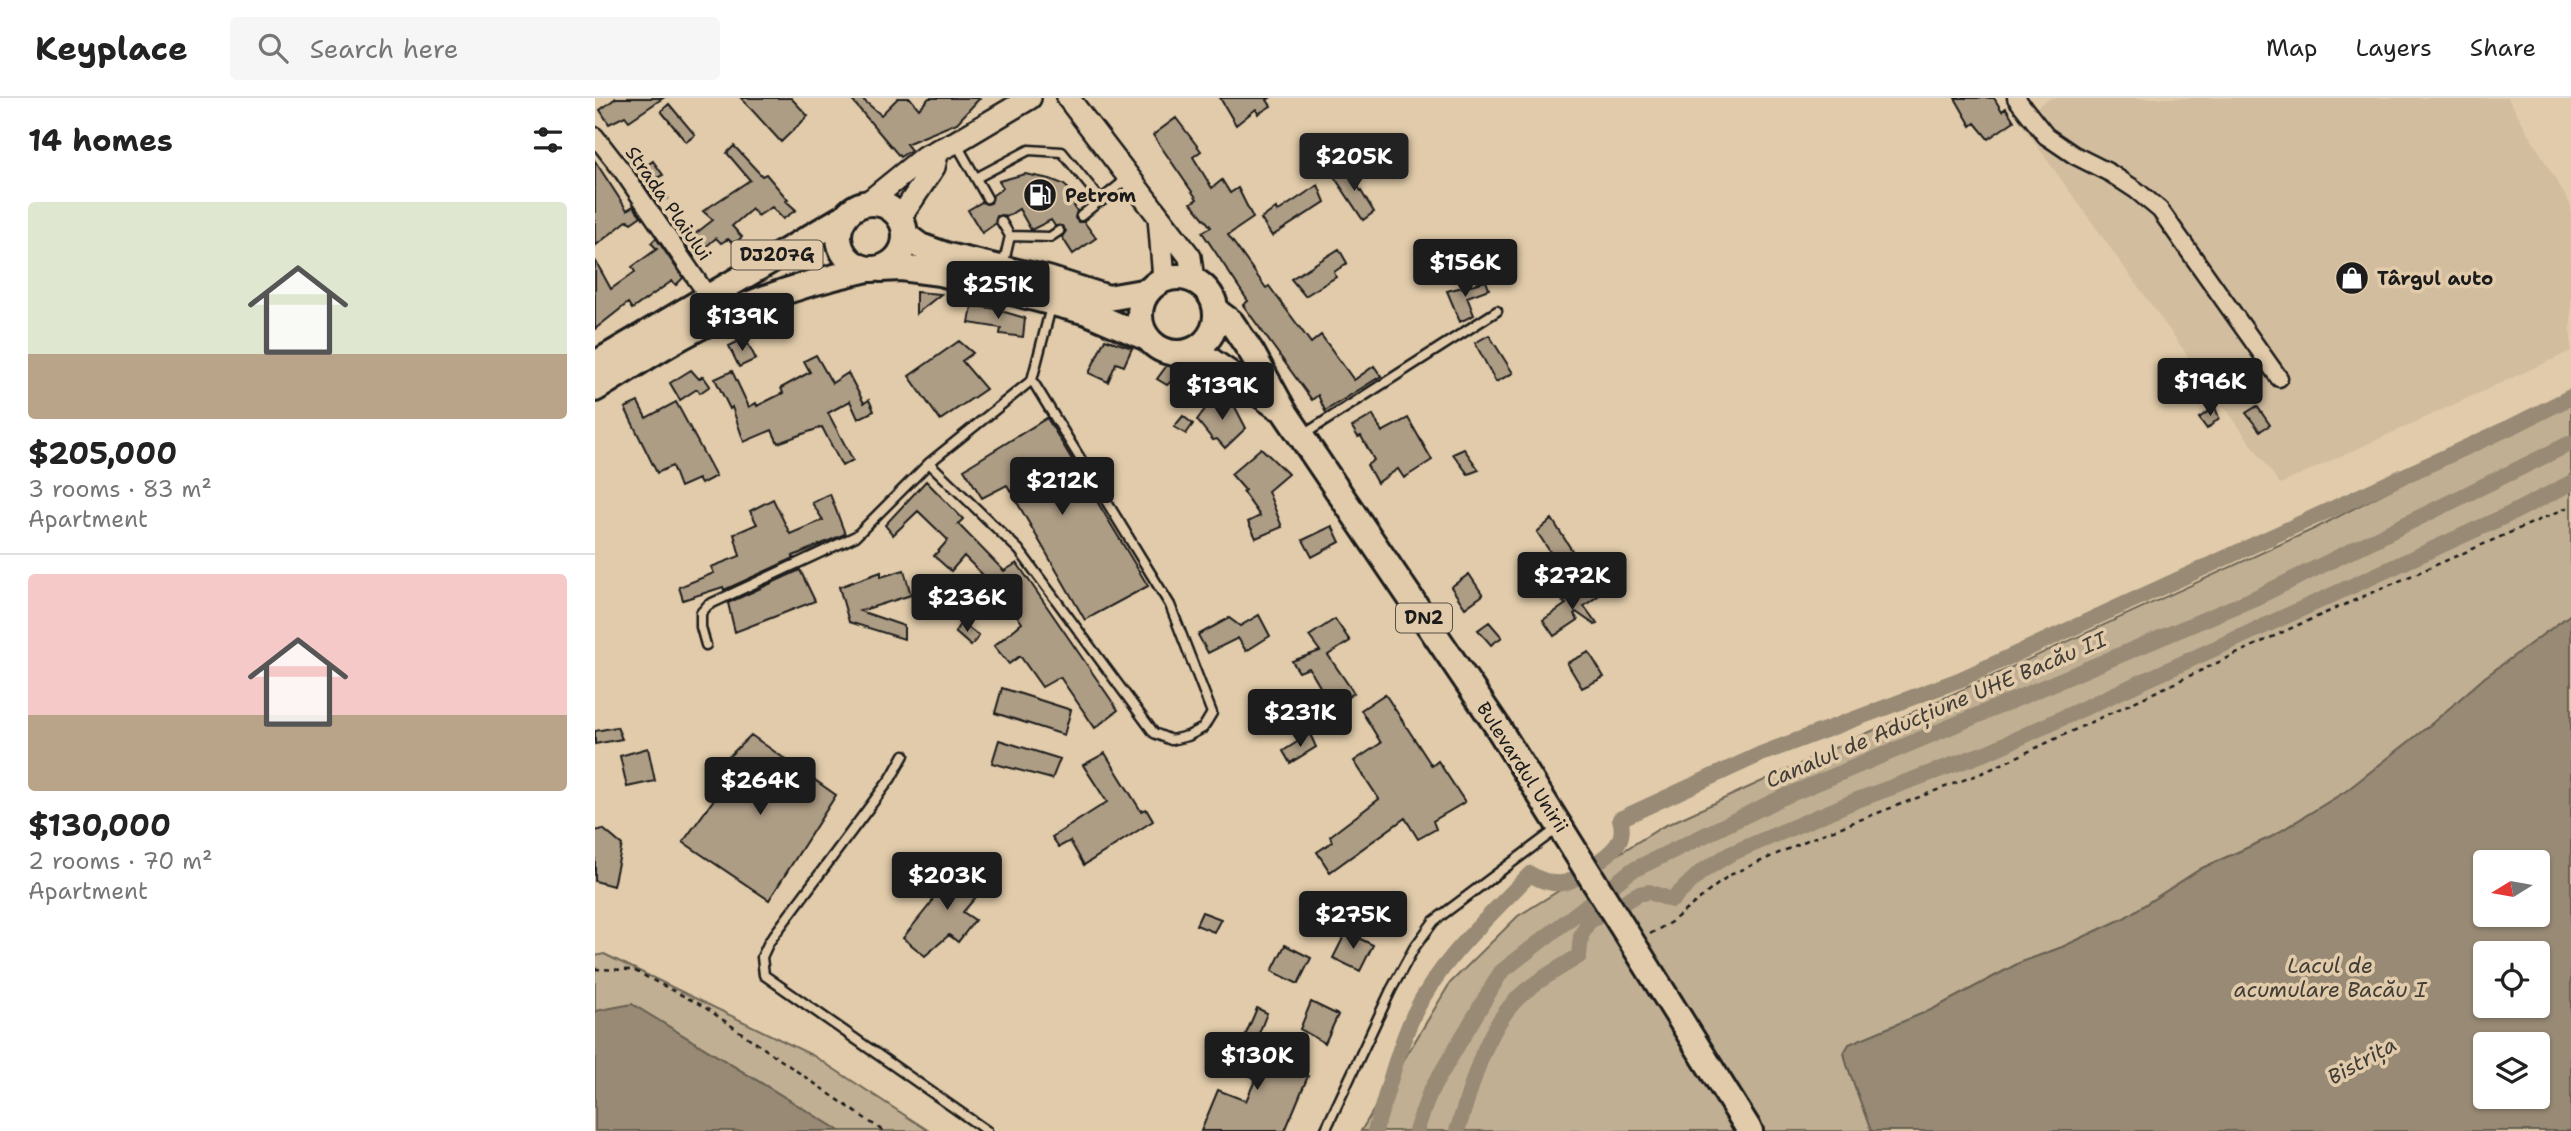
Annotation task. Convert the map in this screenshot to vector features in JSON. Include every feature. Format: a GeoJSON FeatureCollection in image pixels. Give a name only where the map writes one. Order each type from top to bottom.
{"type":"FeatureCollection","features":[{"type":"Feature","properties":{"kind":"main road","name":"DJ207G"},"geometry":{"type":"LineString","coordinates":[[715,306],[856,210],[923,157],[1030,98]]}},
{"type":"Feature","properties":{"kind":"main road"},"geometry":{"type":"LineString","coordinates":[[947,146],[903,227],[904,246],[899,257],[890,264],[874,269],[857,266],[848,259],[839,238],[841,226],[856,210],[885,206],[903,227],[920,246],[929,250],[1048,279],[1108,298],[1184,277],[1193,280],[1190,257],[1068,98]]}},
{"type":"Feature","properties":{"kind":"main road"},"geometry":{"type":"LineString","coordinates":[[1147,338],[1141,327],[1139,314],[1141,302],[1156,285],[1159,217]]}},
{"type":"Feature","properties":{"kind":"main road","name":"DN2"},"geometry":{"type":"LineString","coordinates":[[595,364],[715,306],[874,269],[901,268],[940,273],[1087,312],[1147,338],[1164,351],[1186,353]]}},
{"type":"Feature","properties":{"kind":"main road","name":"DN2"},"geometry":{"type":"LineString","coordinates":[[1193,280],[1205,287],[1213,298],[1216,311]]}},
{"type":"Feature","properties":{"kind":"main road","name":"DN2"},"geometry":{"type":"LineString","coordinates":[[595,389],[669,344],[715,306]]}},
{"type":"Feature","properties":{"kind":"main road"},"geometry":{"type":"LineString","coordinates":[[1186,353],[1196,349],[1212,333],[1216,311]]}},
{"type":"Feature","properties":{"kind":"main road","name":"Bulevardul Unirii"},"geometry":{"type":"LineString","coordinates":[[1216,311],[1231,322],[1252,352],[1284,411],[1495,723],[1750,1131]]}},
{"type":"Feature","properties":{"kind":"main road","name":"Bulevardul Unirii"},"geometry":{"type":"LineString","coordinates":[[1186,353],[1208,359],[1284,411]]}},
{"type":"Feature","properties":{"kind":"street"},"geometry":{"type":"LineString","coordinates":[[2017,98],[2046,136],[2136,190],[2159,210],[2279,378]]}},
{"type":"Feature","properties":{"kind":"street","name":"Strada Plaiului"},"geometry":{"type":"LineString","coordinates":[[595,136],[623,172],[715,306]]}},
{"type":"Feature","properties":{"kind":"lane"},"geometry":{"type":"LineString","coordinates":[[947,146],[976,178],[987,198]]}},
{"type":"Feature","properties":{"kind":"lane"},"geometry":{"type":"LineString","coordinates":[[976,178],[1029,150],[1062,152],[1102,201]]}},
{"type":"Feature","properties":{"kind":"lane"},"geometry":{"type":"LineString","coordinates":[[1081,216],[1129,177]]}},
{"type":"Feature","properties":{"kind":"lane"},"geometry":{"type":"LineString","coordinates":[[1001,221],[1010,236],[1002,269]]}},
{"type":"Feature","properties":{"kind":"lane"},"geometry":{"type":"LineString","coordinates":[[1010,236],[1050,237],[1059,231]]}},
{"type":"Feature","properties":{"kind":"lane"},"geometry":{"type":"LineString","coordinates":[[706,645],[701,627],[701,613],[708,605],[856,536],[929,463],[1032,380],[1053,303]]}},
{"type":"Feature","properties":{"kind":"lane"},"geometry":{"type":"LineString","coordinates":[[1301,436],[1497,311]]}},
{"type":"Feature","properties":{"kind":"lane"},"geometry":{"type":"LineString","coordinates":[[929,463],[1019,550],[1154,733],[1171,740],[1188,736],[1203,728],[1212,713],[1170,605],[1032,380]]}},
{"type":"Feature","properties":{"kind":"lane"},"geometry":{"type":"LineString","coordinates":[[904,755],[891,778],[769,942],[762,957],[764,975],[987,1131]]}},
{"type":"Feature","properties":{"kind":"lane"},"geometry":{"type":"LineString","coordinates":[[1325,1131],[1391,990],[1414,948],[1434,922],[1560,827]]}},
{"type":"Feature","properties":{"kind":"path"},"geometry":{"type":"LineString","coordinates":[[1634,943],[1671,922],[1728,876],[1810,839],[1987,771],[2298,625],[2571,506]]}},
{"type":"Feature","properties":{"kind":"path"},"geometry":{"type":"LineString","coordinates":[[595,969],[633,970],[703,1006],[883,1131]]}},
{"type":"Feature","properties":{"kind":"shaded area","name":"Târgul auto"},"geometry":{"type":"Polygon","coordinates":[[[2051,98],[2508,98],[2571,206],[2571,351],[2280,484],[2017,118],[2051,98]]]}},
{"type":"Feature","properties":{"kind":"shaded area"},"geometry":{"type":"Polygon","coordinates":[[[2571,396],[2571,1131],[1361,1131],[1450,983],[1518,916],[1662,827],[2316,528],[2571,396]]]}},
{"type":"Feature","properties":{"kind":"shaded area"},"geometry":{"type":"Polygon","coordinates":[[[604,954],[814,1056],[929,1131],[595,1131],[595,956],[604,954]]]}},
{"type":"Feature","properties":{"kind":"water","name":"Lacul de acumulare Bacău I"},"geometry":{"type":"Polygon","coordinates":[[[2571,614],[2571,1131],[1871,1131],[1847,1065],[1844,1053],[1849,1044],[1933,1009],[2019,963],[2062,947],[2124,918],[2202,868],[2271,837],[2346,791],[2430,725],[2485,677],[2571,614]]]}},
{"type":"Feature","properties":{"kind":"water"},"geometry":{"type":"Polygon","coordinates":[[[632,1004],[840,1131],[595,1131],[595,1011],[632,1004]]]}},
{"type":"Feature","properties":{"kind":"building"},"geometry":{"type":"Polygon","coordinates":[[[616,98],[663,98],[629,121],[625,116],[609,124],[600,110],[616,98]]]}},
{"type":"Feature","properties":{"kind":"building"},"geometry":{"type":"Polygon","coordinates":[[[741,98],[791,98],[808,116],[781,142],[741,98]]]}},
{"type":"Feature","properties":{"kind":"building"},"geometry":{"type":"Polygon","coordinates":[[[850,98],[861,98],[881,115],[898,98],[910,98],[919,109],[929,98],[980,98],[957,123],[906,144],[911,150],[900,157],[850,98]]]}},
{"type":"Feature","properties":{"kind":"building"},"geometry":{"type":"Polygon","coordinates":[[[1220,98],[1270,98],[1267,100],[1271,106],[1258,114],[1256,109],[1236,125],[1220,98]]]}},
{"type":"Feature","properties":{"kind":"building"},"geometry":{"type":"Polygon","coordinates":[[[1955,98],[1994,98],[2002,111],[2006,108],[2014,121],[1988,139],[1975,123],[1971,126],[1955,98]]]}},
{"type":"Feature","properties":{"kind":"building"},"geometry":{"type":"Polygon","coordinates":[[[669,104],[695,135],[686,142],[661,111],[669,104]]]}},
{"type":"Feature","properties":{"kind":"building"},"geometry":{"type":"Polygon","coordinates":[[[1176,118],[1201,151],[1193,157],[1212,188],[1222,180],[1230,193],[1238,188],[1253,218],[1228,235],[1266,288],[1269,286],[1311,343],[1321,335],[1354,380],[1374,366],[1381,376],[1325,411],[1318,395],[1312,400],[1243,305],[1248,301],[1202,232],[1211,227],[1191,203],[1197,199],[1153,135],[1176,118]]]}},
{"type":"Feature","properties":{"kind":"building"},"geometry":{"type":"Polygon","coordinates":[[[734,146],[762,176],[766,174],[796,210],[783,219],[772,207],[758,216],[752,209],[732,226],[742,237],[734,244],[728,239],[721,243],[716,238],[694,257],[671,224],[677,218],[695,234],[713,220],[703,211],[750,180],[727,153],[734,146]]]}},
{"type":"Feature","properties":{"kind":"building"},"geometry":{"type":"Polygon","coordinates":[[[595,161],[627,210],[633,206],[641,216],[631,223],[628,220],[595,246],[595,161]]]}},
{"type":"Feature","properties":{"kind":"building"},"geometry":{"type":"Polygon","coordinates":[[[653,161],[663,175],[657,178],[668,198],[657,203],[636,173],[653,161]]]}},
{"type":"Feature","properties":{"kind":"building"},"geometry":{"type":"Polygon","coordinates":[[[1346,167],[1374,212],[1363,220],[1333,175],[1346,167]]]}},
{"type":"Feature","properties":{"kind":"building"},"geometry":{"type":"Polygon","coordinates":[[[1025,174],[1063,184],[1084,202],[1074,206],[1077,211],[1075,218],[1078,222],[1084,222],[1096,238],[1073,254],[1062,237],[1066,231],[1062,226],[1055,226],[1051,220],[1031,230],[1019,209],[1006,217],[997,216],[995,224],[982,233],[968,210],[982,202],[991,203],[993,195],[1003,188],[999,181],[1025,174]]]}},
{"type":"Feature","properties":{"kind":"building"},"geometry":{"type":"Polygon","coordinates":[[[1318,185],[1325,202],[1272,236],[1261,219],[1276,208],[1277,212],[1318,185]]]}},
{"type":"Feature","properties":{"kind":"building"},"geometry":{"type":"Polygon","coordinates":[[[656,238],[683,278],[676,285],[672,281],[632,309],[628,303],[595,329],[595,260],[611,289],[635,272],[632,267],[657,249],[651,243],[656,238]]]}},
{"type":"Feature","properties":{"kind":"building"},"geometry":{"type":"Polygon","coordinates":[[[1339,249],[1347,263],[1334,272],[1336,277],[1305,296],[1291,279],[1339,249]]]}},
{"type":"Feature","properties":{"kind":"building"},"geometry":{"type":"Polygon","coordinates":[[[1486,281],[1489,289],[1467,297],[1474,315],[1460,322],[1447,291],[1486,281]]]}},
{"type":"Feature","properties":{"kind":"building"},"geometry":{"type":"Polygon","coordinates":[[[916,292],[941,294],[916,314],[916,292]]]}},
{"type":"Feature","properties":{"kind":"building"},"geometry":{"type":"Polygon","coordinates":[[[972,306],[991,308],[1025,318],[1023,337],[1000,334],[1001,328],[969,323],[972,306]]]}},
{"type":"Feature","properties":{"kind":"building"},"geometry":{"type":"Polygon","coordinates":[[[1489,335],[1513,373],[1496,382],[1475,343],[1489,335]]]}},
{"type":"Feature","properties":{"kind":"building"},"geometry":{"type":"Polygon","coordinates":[[[745,338],[756,359],[739,367],[729,346],[745,338]]]}},
{"type":"Feature","properties":{"kind":"building"},"geometry":{"type":"Polygon","coordinates":[[[1105,339],[1132,348],[1124,366],[1116,363],[1108,382],[1089,373],[1105,339]]]}},
{"type":"Feature","properties":{"kind":"building"},"geometry":{"type":"Polygon","coordinates":[[[959,341],[973,353],[962,361],[986,389],[940,420],[909,376],[959,341]]]}},
{"type":"Feature","properties":{"kind":"building"},"geometry":{"type":"Polygon","coordinates":[[[816,355],[832,383],[848,373],[864,403],[869,400],[874,411],[858,419],[850,401],[828,413],[853,460],[842,466],[822,427],[778,443],[772,430],[744,442],[732,407],[730,409],[715,379],[732,371],[749,407],[756,403],[757,406],[783,393],[781,388],[810,372],[804,361],[816,355]]]}},
{"type":"Feature","properties":{"kind":"building"},"geometry":{"type":"Polygon","coordinates":[[[1168,364],[1179,374],[1167,385],[1157,379],[1168,364]]]}},
{"type":"Feature","properties":{"kind":"building"},"geometry":{"type":"Polygon","coordinates":[[[691,370],[699,379],[703,376],[710,386],[700,393],[697,389],[680,400],[670,383],[691,370]]]}},
{"type":"Feature","properties":{"kind":"building"},"geometry":{"type":"Polygon","coordinates":[[[1218,397],[1234,405],[1246,428],[1225,448],[1217,439],[1213,440],[1197,420],[1211,401],[1213,403],[1218,397]]]}},
{"type":"Feature","properties":{"kind":"building"},"geometry":{"type":"Polygon","coordinates":[[[638,402],[646,418],[676,402],[716,476],[701,484],[698,479],[680,487],[672,466],[657,473],[625,408],[638,402]]]}},
{"type":"Feature","properties":{"kind":"building"},"geometry":{"type":"Polygon","coordinates":[[[2257,406],[2270,425],[2260,431],[2246,413],[2257,406]]]}},
{"type":"Feature","properties":{"kind":"building"},"geometry":{"type":"Polygon","coordinates":[[[2215,407],[2219,418],[2207,429],[2199,418],[2215,407]]]}},
{"type":"Feature","properties":{"kind":"building"},"geometry":{"type":"Polygon","coordinates":[[[1373,415],[1382,432],[1408,418],[1432,460],[1404,478],[1398,469],[1377,483],[1367,465],[1374,460],[1361,436],[1358,437],[1352,427],[1373,415]]]}},
{"type":"Feature","properties":{"kind":"building"},"geometry":{"type":"Polygon","coordinates":[[[1183,416],[1193,424],[1186,434],[1174,427],[1183,416]]]}},
{"type":"Feature","properties":{"kind":"building"},"geometry":{"type":"Polygon","coordinates":[[[1047,418],[1148,586],[1085,620],[1007,485],[982,498],[964,469],[1047,418]]]}},
{"type":"Feature","properties":{"kind":"building"},"geometry":{"type":"Polygon","coordinates":[[[1261,448],[1288,474],[1268,491],[1282,527],[1256,538],[1248,522],[1260,516],[1243,492],[1245,490],[1231,474],[1261,448]]]}},
{"type":"Feature","properties":{"kind":"building"},"geometry":{"type":"Polygon","coordinates":[[[1464,449],[1479,470],[1468,474],[1453,454],[1464,449]]]}},
{"type":"Feature","properties":{"kind":"building"},"geometry":{"type":"Polygon","coordinates":[[[926,481],[963,519],[958,524],[1004,571],[1017,563],[1118,710],[1095,728],[1060,677],[1042,687],[1020,656],[1009,664],[994,646],[1022,623],[1001,593],[964,556],[951,571],[934,556],[948,540],[918,511],[893,535],[885,525],[926,481]]]}},
{"type":"Feature","properties":{"kind":"building"},"geometry":{"type":"Polygon","coordinates":[[[830,494],[845,534],[724,590],[723,587],[683,600],[679,587],[714,573],[711,567],[740,556],[734,534],[757,524],[750,511],[773,499],[790,534],[823,520],[812,503],[830,494]]]}},
{"type":"Feature","properties":{"kind":"building"},"geometry":{"type":"Polygon","coordinates":[[[1552,519],[1578,560],[1562,570],[1537,532],[1552,519]]]}},
{"type":"Feature","properties":{"kind":"building"},"geometry":{"type":"Polygon","coordinates":[[[1332,526],[1340,542],[1312,557],[1303,540],[1332,526]]]}},
{"type":"Feature","properties":{"kind":"building"},"geometry":{"type":"Polygon","coordinates":[[[800,570],[815,601],[735,632],[728,603],[800,570]]]}},
{"type":"Feature","properties":{"kind":"building"},"geometry":{"type":"Polygon","coordinates":[[[904,570],[911,595],[860,611],[904,626],[904,639],[849,622],[839,587],[881,572],[881,577],[904,570]]]}},
{"type":"Feature","properties":{"kind":"building"},"geometry":{"type":"Polygon","coordinates":[[[1469,574],[1483,595],[1465,608],[1451,587],[1469,574]]]}},
{"type":"Feature","properties":{"kind":"building"},"geometry":{"type":"Polygon","coordinates":[[[1596,584],[1602,593],[1584,606],[1597,624],[1576,612],[1574,614],[1578,620],[1554,636],[1543,620],[1566,604],[1563,602],[1578,597],[1596,584]]]}},
{"type":"Feature","properties":{"kind":"building"},"geometry":{"type":"Polygon","coordinates":[[[1259,615],[1270,636],[1246,651],[1238,638],[1208,653],[1198,635],[1229,618],[1240,626],[1259,615]]]}},
{"type":"Feature","properties":{"kind":"building"},"geometry":{"type":"Polygon","coordinates":[[[1335,619],[1350,641],[1328,655],[1354,693],[1296,731],[1279,706],[1296,694],[1304,707],[1326,697],[1309,668],[1299,672],[1292,661],[1320,651],[1309,636],[1335,619]]]}},
{"type":"Feature","properties":{"kind":"building"},"geometry":{"type":"Polygon","coordinates":[[[961,622],[979,636],[971,646],[955,632],[961,622]]]}},
{"type":"Feature","properties":{"kind":"building"},"geometry":{"type":"Polygon","coordinates":[[[1489,622],[1502,637],[1491,645],[1478,630],[1489,622]]]}},
{"type":"Feature","properties":{"kind":"building"},"geometry":{"type":"Polygon","coordinates":[[[1589,652],[1604,677],[1582,688],[1567,663],[1589,652]]]}},
{"type":"Feature","properties":{"kind":"building"},"geometry":{"type":"Polygon","coordinates":[[[1002,688],[1071,710],[1064,735],[995,713],[1002,688]]]}},
{"type":"Feature","properties":{"kind":"building"},"geometry":{"type":"Polygon","coordinates":[[[1385,694],[1432,766],[1438,761],[1465,802],[1433,821],[1436,829],[1418,839],[1405,818],[1330,872],[1317,852],[1332,842],[1330,836],[1379,799],[1354,761],[1381,743],[1361,710],[1385,694]]]}},
{"type":"Feature","properties":{"kind":"building"},"geometry":{"type":"Polygon","coordinates":[[[617,727],[622,739],[595,744],[595,731],[617,727]]]}},
{"type":"Feature","properties":{"kind":"building"},"geometry":{"type":"Polygon","coordinates":[[[1310,734],[1316,747],[1290,763],[1283,751],[1310,734]]]}},
{"type":"Feature","properties":{"kind":"building"},"geometry":{"type":"Polygon","coordinates":[[[751,735],[836,795],[769,900],[683,842],[733,773],[720,765],[751,735]]]}},
{"type":"Feature","properties":{"kind":"building"},"geometry":{"type":"Polygon","coordinates":[[[999,740],[1060,759],[1052,779],[992,763],[999,740]]]}},
{"type":"Feature","properties":{"kind":"building"},"geometry":{"type":"Polygon","coordinates":[[[648,748],[655,781],[627,787],[620,756],[648,748]]]}},
{"type":"Feature","properties":{"kind":"building"},"geometry":{"type":"Polygon","coordinates":[[[1105,753],[1141,811],[1146,809],[1153,821],[1084,865],[1070,841],[1059,847],[1052,837],[1107,802],[1083,765],[1105,753]]]}},
{"type":"Feature","properties":{"kind":"building"},"geometry":{"type":"Polygon","coordinates":[[[603,829],[622,845],[613,886],[595,881],[595,831],[603,829]]]}},
{"type":"Feature","properties":{"kind":"building"},"geometry":{"type":"Polygon","coordinates":[[[966,867],[988,883],[963,912],[975,920],[958,942],[949,935],[925,956],[903,938],[931,903],[940,880],[966,867]]]}},
{"type":"Feature","properties":{"kind":"building"},"geometry":{"type":"Polygon","coordinates":[[[1202,912],[1221,919],[1214,932],[1196,925],[1202,912]]]}},
{"type":"Feature","properties":{"kind":"building"},"geometry":{"type":"Polygon","coordinates":[[[1346,932],[1373,945],[1360,971],[1333,958],[1346,932]]]}},
{"type":"Feature","properties":{"kind":"building"},"geometry":{"type":"Polygon","coordinates":[[[1285,945],[1311,958],[1298,984],[1272,971],[1285,945]]]}},
{"type":"Feature","properties":{"kind":"building"},"geometry":{"type":"Polygon","coordinates":[[[1311,1002],[1338,1015],[1325,1043],[1300,1029],[1311,1002]]]}},
{"type":"Feature","properties":{"kind":"building"},"geometry":{"type":"Polygon","coordinates":[[[1257,1008],[1267,1013],[1251,1054],[1308,1076],[1285,1131],[1201,1131],[1218,1090],[1246,1101],[1256,1078],[1231,1069],[1257,1008]]]}},
{"type":"Feature","properties":{"kind":"waterway"},"geometry":{"type":"LineString","coordinates":[[1375,1131],[1402,1043],[1425,994],[1452,957],[1530,874],[1553,883],[1574,880],[1615,848],[1621,835],[1620,819],[1761,754],[1959,680],[2571,397]]}},
{"type":"Feature","properties":{"kind":"waterway","name":"Canalul de Aducțiune UHE Bacău II"},"geometry":{"type":"LineString","coordinates":[[1416,1131],[1430,1092],[1501,972],[1631,871],[1779,799],[2255,598],[2571,443]]}},
{"type":"Feature","properties":{"kind":"waterway"},"geometry":{"type":"LineString","coordinates":[[1457,1131],[1479,1064],[1502,1017],[1528,989],[1579,956],[1581,936],[1588,922],[1638,894],[1649,892],[1672,900],[1701,872],[1730,854],[1857,800],[1988,752],[2512,513],[2571,483]]}},
{"type":"Feature","properties":{"kind":"place","name":"Petrom"},"geometry":{"type":"Point","coordinates":[1040,195]}},
{"type":"Feature","properties":{"kind":"place","name":"Târgul auto"},"geometry":{"type":"Point","coordinates":[2352,278]}},
{"type":"Feature","properties":{"kind":"water label","name":"Bistrița"},"geometry":{"type":"Point","coordinates":[2362,1061]}}]}
